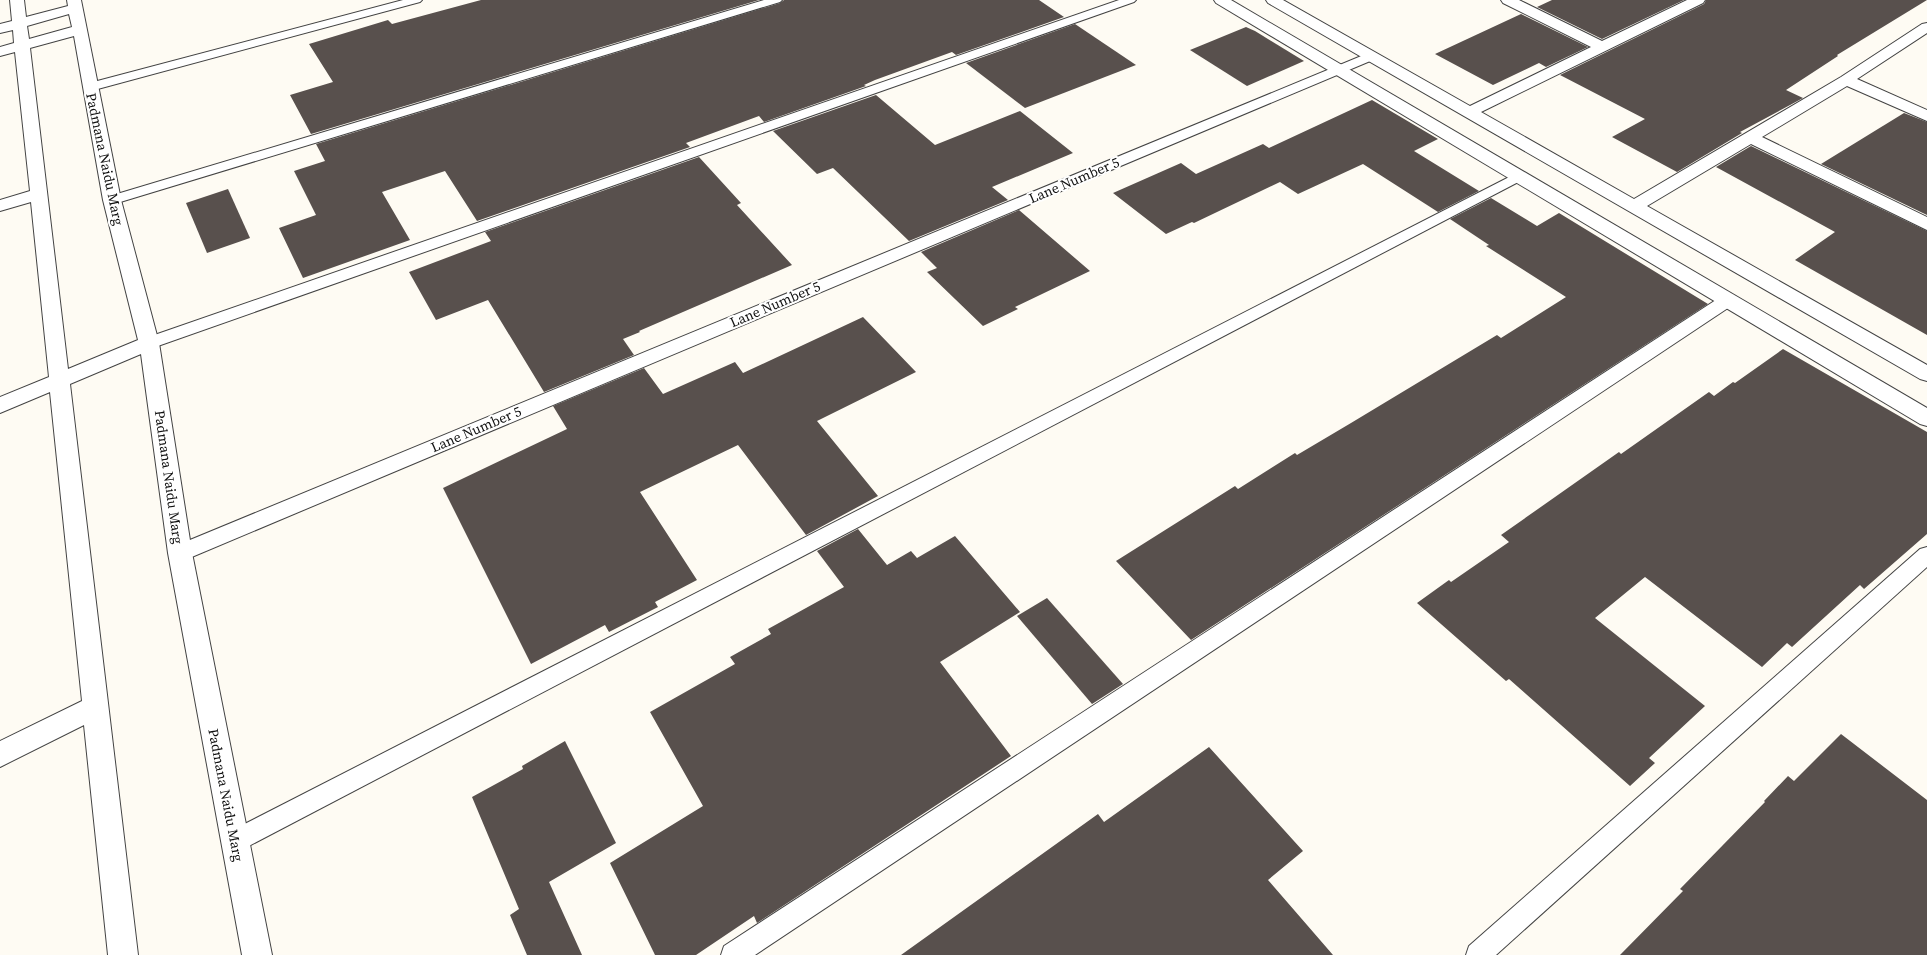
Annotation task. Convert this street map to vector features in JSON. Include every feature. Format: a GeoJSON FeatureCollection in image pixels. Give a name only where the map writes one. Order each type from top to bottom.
{"type":"FeatureCollection","features":[{"type":"Feature","properties":{"kind":"street"},"geometry":{"type":"LineString","coordinates":[[17,0],[123,955]]}},
{"type":"Feature","properties":{"kind":"street"},"geometry":{"type":"LineString","coordinates":[[1221,0],[1927,418]]}},
{"type":"Feature","properties":{"kind":"street"},"geometry":{"type":"LineString","coordinates":[[1273,0],[1927,374]]}},
{"type":"Feature","properties":{"kind":"street"},"geometry":{"type":"LineString","coordinates":[[1508,0],[1603,47]]}},
{"type":"Feature","properties":{"kind":"street"},"geometry":{"type":"LineString","coordinates":[[1469,112],[1698,0]]}},
{"type":"Feature","properties":{"kind":"street"},"geometry":{"type":"LineString","coordinates":[[0,29],[75,4]]}},
{"type":"Feature","properties":{"kind":"street","name":"Padmana Naidu Marg"},"geometry":{"type":"LineString","coordinates":[[75,4],[112,200],[149,343],[180,553],[257,955]]}},
{"type":"Feature","properties":{"kind":"street"},"geometry":{"type":"LineString","coordinates":[[1634,206],[1846,80],[1927,27]]}},
{"type":"Feature","properties":{"kind":"street"},"geometry":{"type":"LineString","coordinates":[[0,52],[79,30]]}},
{"type":"Feature","properties":{"kind":"street"},"geometry":{"type":"LineString","coordinates":[[1846,80],[1927,116]]}},
{"type":"Feature","properties":{"kind":"street"},"geometry":{"type":"LineString","coordinates":[[1750,137],[1927,224]]}},
{"type":"Feature","properties":{"kind":"street"},"geometry":{"type":"LineString","coordinates":[[0,206],[38,194]]}},
{"type":"Feature","properties":{"kind":"street"},"geometry":{"type":"LineString","coordinates":[[0,405],[149,343]]}},
{"type":"Feature","properties":{"kind":"street"},"geometry":{"type":"LineString","coordinates":[[0,755],[95,707]]}},
{"type":"Feature","properties":{"kind":"lane"},"geometry":{"type":"LineString","coordinates":[[90,87],[416,0]]}},
{"type":"Feature","properties":{"kind":"lane"},"geometry":{"type":"LineString","coordinates":[[112,200],[776,0]]}},
{"type":"Feature","properties":{"kind":"lane"},"geometry":{"type":"LineString","coordinates":[[149,343],[1130,0]]}},
{"type":"Feature","properties":{"kind":"lane","name":"Lane Number 5"},"geometry":{"type":"LineString","coordinates":[[180,553],[1371,56]]}},
{"type":"Feature","properties":{"kind":"lane"},"geometry":{"type":"LineString","coordinates":[[235,841],[1519,176]]}},
{"type":"Feature","properties":{"kind":"lane"},"geometry":{"type":"LineString","coordinates":[[733,955],[1728,300]]}},
{"type":"Feature","properties":{"kind":"lane"},"geometry":{"type":"LineString","coordinates":[[1478,955],[1927,555]]}},
{"type":"Feature","properties":{"kind":"building"},"geometry":{"type":"Polygon","coordinates":[[[481,0],[759,0],[311,134],[290,95],[333,82],[309,44],[388,20],[392,24],[481,0]]]}},
{"type":"Feature","properties":{"kind":"building"},"geometry":{"type":"Polygon","coordinates":[[[784,0],[1039,0],[1064,17],[956,55],[952,52],[875,80],[864,85],[866,86],[764,122],[759,116],[686,143],[690,147],[477,221],[445,171],[382,192],[410,240],[303,278],[279,228],[316,215],[294,171],[325,161],[316,144],[780,3],[784,0]]]}},
{"type":"Feature","properties":{"kind":"building"},"geometry":{"type":"Polygon","coordinates":[[[1552,0],[1684,0],[1602,39],[1537,7],[1552,0]]]}},
{"type":"Feature","properties":{"kind":"building"},"geometry":{"type":"Polygon","coordinates":[[[1706,0],[1927,0],[1837,55],[1838,56],[1786,90],[1803,98],[1740,132],[1742,133],[1677,172],[1612,137],[1645,119],[1560,75],[1704,4],[1706,0]]]}},
{"type":"Feature","properties":{"kind":"building"},"geometry":{"type":"Polygon","coordinates":[[[1521,14],[1588,47],[1546,67],[1539,63],[1493,85],[1435,54],[1521,14]]]}},
{"type":"Feature","properties":{"kind":"building"},"geometry":{"type":"Polygon","coordinates":[[[1075,24],[1136,65],[1025,108],[966,63],[1075,24]]]}},
{"type":"Feature","properties":{"kind":"building"},"geometry":{"type":"Polygon","coordinates":[[[1246,27],[1304,61],[1247,86],[1190,50],[1246,27]]]}},
{"type":"Feature","properties":{"kind":"building"},"geometry":{"type":"Polygon","coordinates":[[[876,95],[935,145],[1020,111],[1073,153],[992,187],[1008,200],[909,241],[833,168],[817,174],[773,131],[876,95]]]}},
{"type":"Feature","properties":{"kind":"building"},"geometry":{"type":"Polygon","coordinates":[[[1372,100],[1438,139],[1414,151],[1479,191],[1438,212],[1363,164],[1298,194],[1280,182],[1194,223],[1192,222],[1166,234],[1113,193],[1181,163],[1196,174],[1263,144],[1269,148],[1372,100]]]}},
{"type":"Feature","properties":{"kind":"building"},"geometry":{"type":"Polygon","coordinates":[[[1904,113],[1927,122],[1927,215],[1821,164],[1904,113]]]}},
{"type":"Feature","properties":{"kind":"building"},"geometry":{"type":"Polygon","coordinates":[[[1751,146],[1927,231],[1927,335],[1795,260],[1835,232],[1716,167],[1751,146]]]}},
{"type":"Feature","properties":{"kind":"building"},"geometry":{"type":"Polygon","coordinates":[[[699,157],[741,203],[737,205],[792,265],[623,339],[634,355],[544,392],[488,300],[436,320],[409,272],[491,241],[485,232],[699,157]]]}},
{"type":"Feature","properties":{"kind":"building"},"geometry":{"type":"Polygon","coordinates":[[[228,189],[250,238],[207,253],[186,203],[228,189]]]}},
{"type":"Feature","properties":{"kind":"building"},"geometry":{"type":"Polygon","coordinates":[[[1491,198],[1537,226],[1559,213],[1708,304],[1191,640],[1116,561],[1235,486],[1238,489],[1295,453],[1297,455],[1497,335],[1501,338],[1566,297],[1486,246],[1489,245],[1450,219],[1491,198]]]}},
{"type":"Feature","properties":{"kind":"building"},"geometry":{"type":"Polygon","coordinates":[[[1019,210],[1090,271],[1015,307],[1018,309],[983,326],[927,272],[937,268],[921,252],[1019,210]]]}},
{"type":"Feature","properties":{"kind":"building"},"geometry":{"type":"Polygon","coordinates":[[[863,317],[916,372],[817,421],[878,496],[806,535],[738,445],[640,492],[697,580],[655,602],[658,607],[609,632],[605,625],[531,664],[443,488],[567,429],[553,406],[644,368],[663,394],[735,362],[743,373],[863,317]]]}},
{"type":"Feature","properties":{"kind":"building"},"geometry":{"type":"Polygon","coordinates":[[[1783,349],[1927,432],[1927,534],[1864,589],[1860,585],[1792,647],[1787,643],[1762,667],[1645,577],[1595,618],[1705,706],[1649,758],[1655,763],[1630,786],[1509,679],[1506,681],[1417,603],[1449,580],[1451,582],[1509,542],[1501,535],[1619,452],[1621,454],[1709,392],[1714,396],[1733,382],[1735,383],[1783,349]]]}},
{"type":"Feature","properties":{"kind":"building"},"geometry":{"type":"Polygon","coordinates":[[[858,529],[887,565],[911,551],[917,558],[955,536],[1020,612],[940,662],[1011,756],[757,923],[754,916],[696,955],[655,955],[610,863],[703,806],[650,712],[735,664],[730,657],[771,634],[768,629],[844,587],[817,551],[858,529]]]}},
{"type":"Feature","properties":{"kind":"building"},"geometry":{"type":"Polygon","coordinates":[[[1047,598],[1123,684],[1092,704],[1017,616],[1047,598]]]}},
{"type":"Feature","properties":{"kind":"building"},"geometry":{"type":"Polygon","coordinates":[[[1841,734],[1927,800],[1927,955],[1620,955],[1683,891],[1680,889],[1765,802],[1764,801],[1788,776],[1794,781],[1841,734]]]}},
{"type":"Feature","properties":{"kind":"building"},"geometry":{"type":"Polygon","coordinates":[[[565,741],[616,843],[549,882],[582,955],[527,955],[510,915],[519,909],[472,797],[523,769],[522,766],[565,741]]]}},
{"type":"Feature","properties":{"kind":"building"},"geometry":{"type":"Polygon","coordinates":[[[1209,747],[1303,851],[1268,880],[1333,955],[901,955],[1098,814],[1104,822],[1209,747]]]}}]}
